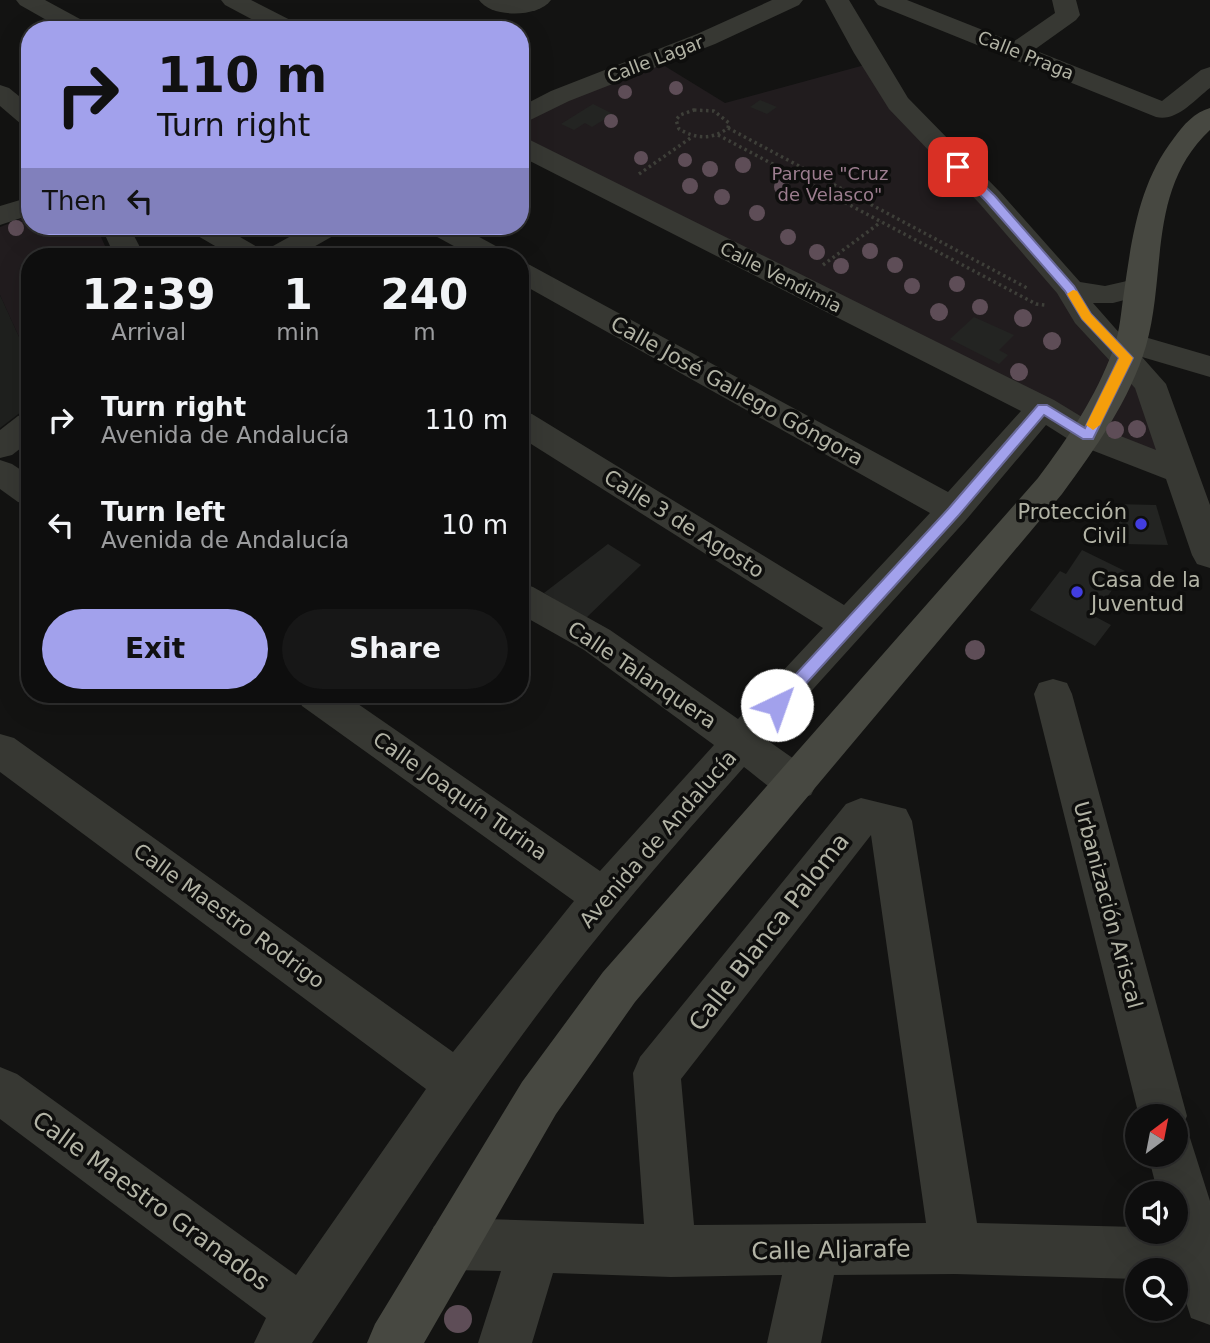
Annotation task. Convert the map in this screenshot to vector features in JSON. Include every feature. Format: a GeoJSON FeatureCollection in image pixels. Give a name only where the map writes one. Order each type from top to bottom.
{"type":"FeatureCollection","features":[{"type":"Feature","properties":{"kind":"main road"},"geometry":{"type":"LineString","coordinates":[[394,1343],[539,1098],[620,987],[1050,486],[1088,436],[1133,328],[1152,205],[1164,173],[1177,150],[1210,116]]}},
{"type":"Feature","properties":{"kind":"street"},"geometry":{"type":"LineString","coordinates":[[28,0],[66,21]]}},
{"type":"Feature","properties":{"kind":"street"},"geometry":{"type":"LineString","coordinates":[[233,0],[274,21]]}},
{"type":"Feature","properties":{"kind":"street"},"geometry":{"type":"LineString","coordinates":[[491,0],[516,8],[539,0]]}},
{"type":"Feature","properties":{"kind":"street","name":"Calle Lagar"},"geometry":{"type":"LineString","coordinates":[[529,112],[560,96],[706,39],[791,0]]}},
{"type":"Feature","properties":{"kind":"street"},"geometry":{"type":"LineString","coordinates":[[837,0],[898,103],[990,198],[1059,294],[1108,306],[1133,328],[1210,367]]}},
{"type":"Feature","properties":{"kind":"street","name":"Calle Praga"},"geometry":{"type":"LineString","coordinates":[[886,0],[1165,111],[1210,75]]}},
{"type":"Feature","properties":{"kind":"street"},"geometry":{"type":"LineString","coordinates":[[1016,51],[1068,15],[1064,0]]}},
{"type":"Feature","properties":{"kind":"street"},"geometry":{"type":"LineString","coordinates":[[0,93],[21,110]]}},
{"type":"Feature","properties":{"kind":"street","name":"Calle Vendimia"},"geometry":{"type":"LineString","coordinates":[[529,151],[1042,408]]}},
{"type":"Feature","properties":{"kind":"street"},"geometry":{"type":"LineString","coordinates":[[0,216],[21,208]]}},
{"type":"Feature","properties":{"kind":"street"},"geometry":{"type":"LineString","coordinates":[[216,235],[239,248]]}},
{"type":"Feature","properties":{"kind":"street"},"geometry":{"type":"LineString","coordinates":[[291,248],[314,235]]}},
{"type":"Feature","properties":{"kind":"street"},"geometry":{"type":"LineString","coordinates":[[455,235],[478,248]]}},
{"type":"Feature","properties":{"kind":"street","name":"Calle José Gallego Góngora"},"geometry":{"type":"LineString","coordinates":[[529,276],[954,511]]}},
{"type":"Feature","properties":{"kind":"street"},"geometry":{"type":"LineString","coordinates":[[1133,328],[1210,555]]}},
{"type":"Feature","properties":{"kind":"street"},"geometry":{"type":"LineString","coordinates":[[1042,408],[1088,436],[1181,472]]}},
{"type":"Feature","properties":{"kind":"street","name":"Avenida de Andalucía"},"geometry":{"type":"LineString","coordinates":[[292,1328],[457,1083],[603,897],[954,511],[1042,408]]}},
{"type":"Feature","properties":{"kind":"street","name":"Calle 3 de Agosto"},"geometry":{"type":"LineString","coordinates":[[529,428],[849,626]]}},
{"type":"Feature","properties":{"kind":"street"},"geometry":{"type":"LineString","coordinates":[[0,447],[21,431]]}},
{"type":"Feature","properties":{"kind":"street"},"geometry":{"type":"LineString","coordinates":[[0,472],[21,487]]}},
{"type":"Feature","properties":{"kind":"street","name":"Calle Talanquera"},"geometry":{"type":"LineString","coordinates":[[529,602],[597,640],[797,783]]}},
{"type":"Feature","properties":{"kind":"street","name":"Urbanización Ariscal"},"geometry":{"type":"LineString","coordinates":[[1053,694],[1160,1104]]}},
{"type":"Feature","properties":{"kind":"street","name":"Calle Joaquín Turina"},"geometry":{"type":"LineString","coordinates":[[327,703],[603,897]]}},
{"type":"Feature","properties":{"kind":"street","name":"Calle Maestro Rodrigo"},"geometry":{"type":"LineString","coordinates":[[0,750],[457,1083]]}},
{"type":"Feature","properties":{"kind":"street","name":"Calle Blanca Paloma"},"geometry":{"type":"LineString","coordinates":[[671,1251],[657,1073],[861,816],[891,821],[955,1248]]}},
{"type":"Feature","properties":{"kind":"street","name":"Calle Maestro Granados"},"geometry":{"type":"LineString","coordinates":[[0,1090],[292,1328]]}},
{"type":"Feature","properties":{"kind":"street"},"geometry":{"type":"LineString","coordinates":[[1176,1167],[1206,1270]]}},
{"type":"Feature","properties":{"kind":"street","name":"Calle Aljarafe"},"geometry":{"type":"LineString","coordinates":[[452,1244],[534,1249],[671,1251],[955,1248],[1206,1270]]}},
{"type":"Feature","properties":{"kind":"street"},"geometry":{"type":"LineString","coordinates":[[505,1343],[534,1249]]}},
{"type":"Feature","properties":{"kind":"street"},"geometry":{"type":"LineString","coordinates":[[794,1343],[813,1251]]}},
{"type":"Feature","properties":{"kind":"path"},"geometry":{"type":"LineString","coordinates":[[728,128],[729,123],[723,115],[710,110],[686,112],[676,120],[679,130],[693,136],[718,135],[1036,304],[1052,305],[1059,294]]}},
{"type":"Feature","properties":{"kind":"path"},"geometry":{"type":"LineString","coordinates":[[718,135],[728,128]]}},
{"type":"Feature","properties":{"kind":"path"},"geometry":{"type":"LineString","coordinates":[[728,128],[1036,293]]}},
{"type":"Feature","properties":{"kind":"path"},"geometry":{"type":"LineString","coordinates":[[611,192],[693,136]]}},
{"type":"Feature","properties":{"kind":"path"},"geometry":{"type":"LineString","coordinates":[[796,285],[881,222]]}},
{"type":"Feature","properties":{"kind":"shaded area"},"geometry":{"type":"Polygon","coordinates":[[[0,295],[21,341],[21,412],[0,428],[0,295]]]}},
{"type":"Feature","properties":{"kind":"green space","name":"Parque \"Cruz de Velasco\""},"geometry":{"type":"Polygon","coordinates":[[[655,60],[725,103],[872,63],[1126,358],[1181,472],[1042,408],[529,151],[529,112],[560,96],[655,60]]]}},
{"type":"Feature","properties":{"kind":"green space"},"geometry":{"type":"Polygon","coordinates":[[[21,219],[21,235],[100,235],[106,248],[21,248],[21,341],[0,295],[0,227],[21,219]]]}},
{"type":"Feature","properties":{"kind":"building"},"geometry":{"type":"Polygon","coordinates":[[[760,100],[777,107],[767,114],[750,107],[760,100]]]}},
{"type":"Feature","properties":{"kind":"building"},"geometry":{"type":"Polygon","coordinates":[[[593,104],[613,114],[592,127],[585,123],[574,130],[561,124],[593,104]]]}},
{"type":"Feature","properties":{"kind":"building"},"geometry":{"type":"Polygon","coordinates":[[[974,317],[1014,335],[999,350],[1008,355],[999,364],[950,339],[974,317]]]}},
{"type":"Feature","properties":{"kind":"building","name":"Protección Civil"},"geometry":{"type":"Polygon","coordinates":[[[1114,504],[1156,505],[1168,545],[1125,544],[1114,504]]]}},
{"type":"Feature","properties":{"kind":"building"},"geometry":{"type":"Polygon","coordinates":[[[608,544],[641,565],[586,618],[544,593],[608,544]]]}},
{"type":"Feature","properties":{"kind":"building","name":"Casa de la Juventud"},"geometry":{"type":"Polygon","coordinates":[[[1082,550],[1125,571],[1094,616],[1111,625],[1095,646],[1030,610],[1060,571],[1066,574],[1082,550]]]}},
{"type":"Feature","properties":{"kind":"slow traffic"},"geometry":{"type":"LineString","coordinates":[[1073,294],[1086,316],[1126,358],[1093,425]]}},
{"type":"Feature","properties":{"kind":"place","name":"Protección Civil"},"geometry":{"type":"Point","coordinates":[1141,524]}},
{"type":"Feature","properties":{"kind":"place","name":"Casa de la Juventud"},"geometry":{"type":"Point","coordinates":[1077,592]}},
{"type":"Feature","properties":{"kind":"route"},"geometry":{"type":"LineString","coordinates":[[777,705],[954,511],[1042,408],[1088,436],[1126,358],[1086,316],[1070,289],[990,198],[958,167]]}}]}
